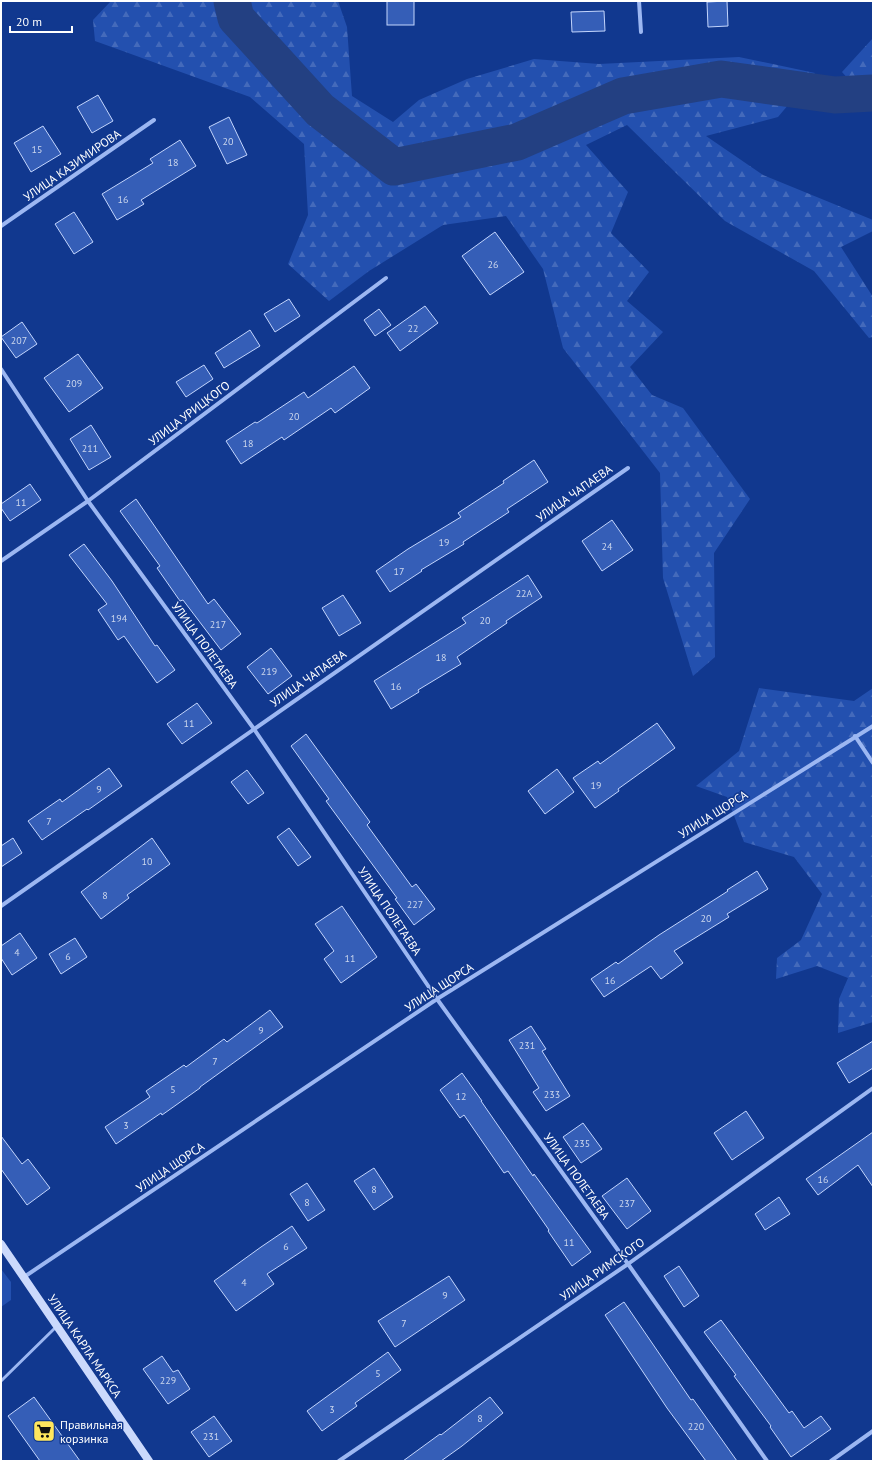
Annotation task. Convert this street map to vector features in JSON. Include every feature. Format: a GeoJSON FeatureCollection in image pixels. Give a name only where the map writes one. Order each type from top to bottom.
{"type":"FeatureCollection","features":[{"type":"Feature","properties":{"kind":"main road","name":"УЛИЦА КАРЛА МАРКСА"},"geometry":{"type":"LineString","coordinates":[[1,1244],[148,1461]]}},
{"type":"Feature","properties":{"kind":"street"},"geometry":{"type":"LineString","coordinates":[[639,1],[641,32]]}},
{"type":"Feature","properties":{"kind":"street","name":"УЛИЦА КАЗИМИРОВА"},"geometry":{"type":"LineString","coordinates":[[1,226],[154,120]]}},
{"type":"Feature","properties":{"kind":"street","name":"УЛИЦА УРИЦКОГО"},"geometry":{"type":"LineString","coordinates":[[1,561],[88,501],[386,278]]}},
{"type":"Feature","properties":{"kind":"street","name":"УЛИЦА ПОЛЕТАЕВА"},"geometry":{"type":"LineString","coordinates":[[1,369],[88,501],[254,729],[437,999],[628,1264],[767,1461]]}},
{"type":"Feature","properties":{"kind":"street","name":"УЛИЦА ЧАПАЕВА"},"geometry":{"type":"LineString","coordinates":[[1,906],[628,468]]}},
{"type":"Feature","properties":{"kind":"street","name":"УЛИЦА ЩОРСА"},"geometry":{"type":"LineString","coordinates":[[24,1277],[437,999],[873,726]]}},
{"type":"Feature","properties":{"kind":"street"},"geometry":{"type":"LineString","coordinates":[[855,736],[873,764]]}},
{"type":"Feature","properties":{"kind":"street","name":"УЛИЦА РИМСКОГО"},"geometry":{"type":"LineString","coordinates":[[338,1461],[628,1264],[873,1088]]}},
{"type":"Feature","properties":{"kind":"street"},"geometry":{"type":"LineString","coordinates":[[831,1461],[873,1431]]}},
{"type":"Feature","properties":{"kind":"lane"},"geometry":{"type":"LineString","coordinates":[[1,1381],[57,1326]]}},
{"type":"Feature","properties":{"kind":"green space"},"geometry":{"type":"Polygon","coordinates":[[[111,1],[338,1],[347,27],[352,96],[393,122],[419,100],[467,79],[534,59],[599,64],[739,57],[815,73],[778,117],[706,136],[763,175],[873,220],[873,231],[841,247],[873,297],[873,337],[869,338],[814,271],[725,221],[627,125],[586,145],[628,192],[611,233],[649,272],[627,301],[663,332],[630,367],[652,395],[683,408],[750,499],[714,553],[715,657],[693,676],[663,578],[660,473],[563,348],[543,269],[506,216],[443,225],[369,271],[329,301],[288,264],[308,215],[304,144],[250,97],[95,41],[93,20],[111,1]]]}},
{"type":"Feature","properties":{"kind":"green space"},"geometry":{"type":"Polygon","coordinates":[[[873,38],[873,107],[842,72],[873,38]]]}},
{"type":"Feature","properties":{"kind":"green space"},"geometry":{"type":"Polygon","coordinates":[[[759,688],[854,701],[873,688],[873,1022],[838,1033],[839,999],[848,978],[817,966],[776,979],[777,958],[801,940],[822,894],[794,857],[744,842],[727,797],[696,786],[739,751],[759,688]]]}},
{"type":"Feature","properties":{"kind":"green space"},"geometry":{"type":"Polygon","coordinates":[[[1,1269],[11,1282],[11,1300],[1,1307],[1,1269]]]}},
{"type":"Feature","properties":{"kind":"building"},"geometry":{"type":"Polygon","coordinates":[[[387,1],[414,1],[414,25],[387,25],[387,1]]]}},
{"type":"Feature","properties":{"kind":"building"},"geometry":{"type":"Polygon","coordinates":[[[727,1],[728,26],[708,27],[707,2],[727,1]]]}},
{"type":"Feature","properties":{"kind":"building"},"geometry":{"type":"Polygon","coordinates":[[[604,11],[605,31],[572,32],[571,12],[604,11]]]}},
{"type":"Feature","properties":{"kind":"building"},"geometry":{"type":"Polygon","coordinates":[[[98,95],[113,121],[92,133],[77,107],[98,95]]]}},
{"type":"Feature","properties":{"kind":"building"},"geometry":{"type":"Polygon","coordinates":[[[229,117],[247,155],[227,164],[209,127],[229,117]]]}},
{"type":"Feature","properties":{"kind":"building"},"geometry":{"type":"Polygon","coordinates":[[[43,126],[61,154],[31,172],[14,143],[43,126]]]}},
{"type":"Feature","properties":{"kind":"building"},"geometry":{"type":"Polygon","coordinates":[[[180,140],[196,166],[141,200],[144,204],[117,220],[102,194],[153,163],[150,159],[180,140]]]}},
{"type":"Feature","properties":{"kind":"building"},"geometry":{"type":"Polygon","coordinates":[[[74,212],[93,242],[74,254],[55,224],[74,212]]]}},
{"type":"Feature","properties":{"kind":"building"},"geometry":{"type":"Polygon","coordinates":[[[495,232],[524,272],[490,295],[462,256],[495,232]]]}},
{"type":"Feature","properties":{"kind":"building"},"geometry":{"type":"Polygon","coordinates":[[[289,299],[300,316],[275,332],[264,314],[289,299]]]}},
{"type":"Feature","properties":{"kind":"building"},"geometry":{"type":"Polygon","coordinates":[[[425,306],[438,323],[400,351],[387,333],[425,306]]]}},
{"type":"Feature","properties":{"kind":"building"},"geometry":{"type":"Polygon","coordinates":[[[379,309],[391,325],[375,336],[364,320],[379,309]]]}},
{"type":"Feature","properties":{"kind":"building"},"geometry":{"type":"Polygon","coordinates":[[[22,322],[37,344],[16,358],[1,337],[22,322]]]}},
{"type":"Feature","properties":{"kind":"building"},"geometry":{"type":"Polygon","coordinates":[[[250,330],[260,346],[224,368],[215,353],[250,330]]]}},
{"type":"Feature","properties":{"kind":"building"},"geometry":{"type":"Polygon","coordinates":[[[78,354],[103,388],[69,412],[44,378],[78,354]]]}},
{"type":"Feature","properties":{"kind":"building"},"geometry":{"type":"Polygon","coordinates":[[[204,365],[213,379],[186,397],[176,382],[204,365]]]}},
{"type":"Feature","properties":{"kind":"building"},"geometry":{"type":"Polygon","coordinates":[[[354,366],[370,388],[335,413],[331,408],[284,440],[282,437],[241,464],[226,441],[255,422],[257,423],[304,392],[308,398],[354,366]]]}},
{"type":"Feature","properties":{"kind":"building"},"geometry":{"type":"Polygon","coordinates":[[[91,425],[111,457],[89,470],[70,439],[91,425]]]}},
{"type":"Feature","properties":{"kind":"building"},"geometry":{"type":"Polygon","coordinates":[[[534,460],[548,482],[507,509],[509,512],[463,542],[464,544],[421,570],[422,571],[390,592],[376,571],[408,549],[461,517],[458,513],[504,483],[503,481],[534,460]]]}},
{"type":"Feature","properties":{"kind":"building"},"geometry":{"type":"Polygon","coordinates":[[[30,484],[41,500],[10,521],[1,508],[1,504],[30,484]]]}},
{"type":"Feature","properties":{"kind":"building"},"geometry":{"type":"Polygon","coordinates":[[[136,499],[208,604],[214,599],[241,634],[221,650],[183,600],[180,601],[157,568],[160,566],[120,511],[136,499]]]}},
{"type":"Feature","properties":{"kind":"building"},"geometry":{"type":"Polygon","coordinates":[[[612,520],[633,550],[602,571],[582,541],[612,520]]]}},
{"type":"Feature","properties":{"kind":"building"},"geometry":{"type":"Polygon","coordinates":[[[84,544],[112,581],[155,646],[157,645],[175,670],[157,683],[124,636],[118,640],[98,610],[107,604],[69,555],[84,544]]]}},
{"type":"Feature","properties":{"kind":"building"},"geometry":{"type":"Polygon","coordinates":[[[528,575],[542,597],[457,657],[461,664],[418,690],[419,692],[391,709],[374,681],[466,623],[462,618],[528,575]]]}},
{"type":"Feature","properties":{"kind":"building"},"geometry":{"type":"Polygon","coordinates":[[[343,595],[361,623],[339,636],[322,608],[343,595]]]}},
{"type":"Feature","properties":{"kind":"building"},"geometry":{"type":"Polygon","coordinates":[[[271,648],[292,676],[268,694],[247,667],[271,648]]]}},
{"type":"Feature","properties":{"kind":"building"},"geometry":{"type":"Polygon","coordinates":[[[197,703],[212,723],[182,744],[167,724],[197,703]]]}},
{"type":"Feature","properties":{"kind":"building"},"geometry":{"type":"Polygon","coordinates":[[[657,723],[675,748],[618,789],[619,791],[595,808],[573,778],[598,761],[600,764],[657,723]]]}},
{"type":"Feature","properties":{"kind":"building"},"geometry":{"type":"Polygon","coordinates":[[[306,734],[370,822],[367,825],[412,887],[416,884],[435,909],[414,925],[395,899],[397,898],[326,801],[329,799],[291,746],[306,734]]]}},
{"type":"Feature","properties":{"kind":"building"},"geometry":{"type":"Polygon","coordinates":[[[109,768],[122,786],[42,840],[28,821],[60,799],[62,802],[109,768]]]}},
{"type":"Feature","properties":{"kind":"building"},"geometry":{"type":"Polygon","coordinates":[[[557,769],[574,792],[545,814],[528,791],[557,769]]]}},
{"type":"Feature","properties":{"kind":"building"},"geometry":{"type":"Polygon","coordinates":[[[247,770],[264,793],[248,804],[231,782],[247,770]]]}},
{"type":"Feature","properties":{"kind":"building"},"geometry":{"type":"Polygon","coordinates":[[[289,828],[311,857],[298,866],[277,837],[289,828]]]}},
{"type":"Feature","properties":{"kind":"building"},"geometry":{"type":"Polygon","coordinates":[[[13,838],[22,853],[1,867],[1,846],[13,838]]]}},
{"type":"Feature","properties":{"kind":"building"},"geometry":{"type":"Polygon","coordinates":[[[152,838],[170,864],[127,895],[129,898],[101,919],[81,892],[152,838]]]}},
{"type":"Feature","properties":{"kind":"building"},"geometry":{"type":"Polygon","coordinates":[[[757,871],[768,889],[727,914],[729,917],[674,951],[683,963],[661,979],[651,966],[604,997],[591,979],[616,962],[618,964],[659,935],[757,871]]]}},
{"type":"Feature","properties":{"kind":"building"},"geometry":{"type":"Polygon","coordinates":[[[342,906],[377,957],[341,983],[324,959],[334,951],[315,924],[342,906]]]}},
{"type":"Feature","properties":{"kind":"building"},"geometry":{"type":"Polygon","coordinates":[[[20,933],[37,958],[12,975],[1,958],[1,946],[20,933]]]}},
{"type":"Feature","properties":{"kind":"building"},"geometry":{"type":"Polygon","coordinates":[[[75,938],[87,957],[61,974],[49,954],[75,938]]]}},
{"type":"Feature","properties":{"kind":"building"},"geometry":{"type":"Polygon","coordinates":[[[270,1010],[283,1027],[162,1115],[161,1113],[116,1144],[105,1127],[150,1097],[146,1091],[184,1065],[186,1067],[224,1039],[227,1042],[270,1010]]]}},
{"type":"Feature","properties":{"kind":"building"},"geometry":{"type":"Polygon","coordinates":[[[531,1026],[546,1049],[542,1051],[570,1096],[546,1111],[533,1092],[539,1088],[509,1040],[531,1026]]]}},
{"type":"Feature","properties":{"kind":"building"},"geometry":{"type":"Polygon","coordinates":[[[873,1041],[873,1068],[849,1083],[837,1063],[873,1041]]]}},
{"type":"Feature","properties":{"kind":"building"},"geometry":{"type":"Polygon","coordinates":[[[462,1073],[533,1176],[534,1174],[591,1252],[572,1266],[508,1171],[504,1173],[464,1115],[460,1118],[440,1090],[462,1073]]]}},
{"type":"Feature","properties":{"kind":"building"},"geometry":{"type":"Polygon","coordinates":[[[746,1111],[764,1138],[732,1160],[714,1133],[746,1111]]]}},
{"type":"Feature","properties":{"kind":"building"},"geometry":{"type":"Polygon","coordinates":[[[583,1123],[602,1149],[581,1163],[563,1137],[583,1123]]]}},
{"type":"Feature","properties":{"kind":"building"},"geometry":{"type":"Polygon","coordinates":[[[873,1132],[873,1187],[858,1165],[818,1195],[806,1179],[873,1132]]]}},
{"type":"Feature","properties":{"kind":"building"},"geometry":{"type":"Polygon","coordinates":[[[1,1136],[22,1164],[28,1159],[50,1188],[27,1205],[1,1169],[1,1136]]]}},
{"type":"Feature","properties":{"kind":"building"},"geometry":{"type":"Polygon","coordinates":[[[374,1168],[393,1197],[374,1210],[354,1181],[374,1168]]]}},
{"type":"Feature","properties":{"kind":"building"},"geometry":{"type":"Polygon","coordinates":[[[627,1178],[651,1211],[627,1229],[602,1196],[627,1178]]]}},
{"type":"Feature","properties":{"kind":"building"},"geometry":{"type":"Polygon","coordinates":[[[307,1183],[325,1210],[308,1221],[290,1194],[307,1183]]]}},
{"type":"Feature","properties":{"kind":"building"},"geometry":{"type":"Polygon","coordinates":[[[779,1197],[790,1214],[765,1230],[755,1214],[779,1197]]]}},
{"type":"Feature","properties":{"kind":"building"},"geometry":{"type":"Polygon","coordinates":[[[292,1226],[307,1248],[267,1274],[274,1284],[236,1311],[214,1281],[292,1226]]]}},
{"type":"Feature","properties":{"kind":"building"},"geometry":{"type":"Polygon","coordinates":[[[679,1266],[699,1296],[684,1307],[664,1276],[679,1266]]]}},
{"type":"Feature","properties":{"kind":"building"},"geometry":{"type":"Polygon","coordinates":[[[449,1276],[465,1300],[395,1347],[378,1321],[449,1276]]]}},
{"type":"Feature","properties":{"kind":"building"},"geometry":{"type":"Polygon","coordinates":[[[624,1302],[691,1400],[693,1399],[737,1461],[706,1461],[667,1408],[605,1315],[624,1302]]]}},
{"type":"Feature","properties":{"kind":"building"},"geometry":{"type":"Polygon","coordinates":[[[721,1320],[789,1413],[792,1411],[804,1428],[821,1416],[831,1429],[791,1457],[770,1427],[771,1426],[734,1376],[736,1375],[704,1332],[721,1320]]]}},
{"type":"Feature","properties":{"kind":"building"},"geometry":{"type":"Polygon","coordinates":[[[388,1352],[401,1370],[355,1403],[357,1406],[322,1431],[307,1411],[388,1352]]]}},
{"type":"Feature","properties":{"kind":"building"},"geometry":{"type":"Polygon","coordinates":[[[162,1356],[173,1372],[178,1370],[190,1389],[168,1404],[143,1369],[162,1356]]]}},
{"type":"Feature","properties":{"kind":"building"},"geometry":{"type":"Polygon","coordinates":[[[34,1397],[80,1461],[40,1461],[8,1416],[34,1397]]]}},
{"type":"Feature","properties":{"kind":"building"},"geometry":{"type":"Polygon","coordinates":[[[490,1397],[503,1413],[462,1446],[441,1461],[403,1461],[440,1434],[441,1435],[490,1397]]]}},
{"type":"Feature","properties":{"kind":"building"},"geometry":{"type":"Polygon","coordinates":[[[214,1416],[232,1441],[209,1457],[191,1432],[214,1416]]]}},
{"type":"Feature","properties":{"kind":"waterway"},"geometry":{"type":"LineString","coordinates":[[232,1],[236,18],[320,110],[394,167],[517,142],[623,96],[721,79],[835,95],[873,93]]}},
{"type":"Feature","properties":{"kind":"place","name":"Правильная корзинка"},"geometry":{"type":"Point","coordinates":[44,1431]}}]}
